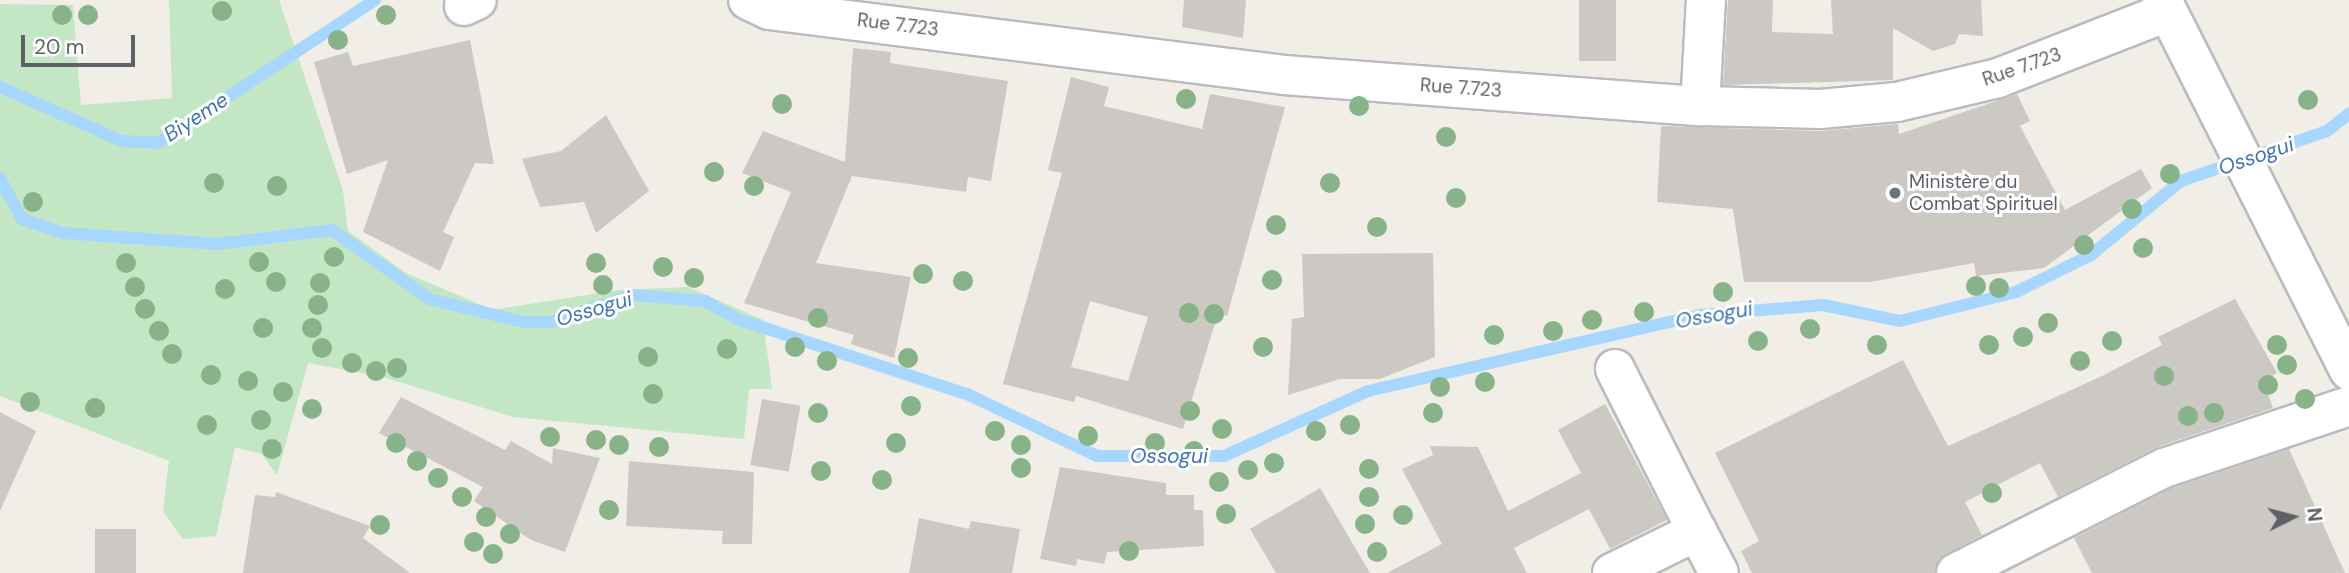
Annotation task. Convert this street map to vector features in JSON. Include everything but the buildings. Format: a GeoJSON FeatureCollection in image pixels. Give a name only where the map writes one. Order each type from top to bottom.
{"type":"FeatureCollection","features":[{"type":"Feature","properties":{"kind":"street","name":"Rue 7.723"},"geometry":{"type":"LineString","coordinates":[[748,0],[769,10],[1284,75],[1700,106],[1820,109],[1897,102],[1998,78],[2164,6]]}},
{"type":"Feature","properties":{"kind":"street"},"geometry":{"type":"LineString","coordinates":[[1700,106],[1706,0]]}},
{"type":"Feature","properties":{"kind":"street"},"geometry":{"type":"LineString","coordinates":[[2164,6],[2221,113],[2349,370]]}},
{"type":"Feature","properties":{"kind":"street"},"geometry":{"type":"LineString","coordinates":[[1615,369],[1719,573]]}},
{"type":"Feature","properties":{"kind":"street"},"geometry":{"type":"LineString","coordinates":[[1956,573],[2164,468],[2349,406]]}},
{"type":"Feature","properties":{"kind":"street"},"geometry":{"type":"LineString","coordinates":[[1612,573],[1697,531]]}},
{"type":"Feature","properties":{"kind":"green space"},"geometry":{"type":"Polygon","coordinates":[[[169,0],[279,0],[343,191],[348,231],[406,273],[493,310],[618,290],[688,287],[763,320],[772,389],[749,389],[744,439],[513,417],[383,377],[308,363],[277,475],[261,454],[235,447],[216,536],[183,539],[163,511],[169,461],[0,396],[0,4],[73,5],[81,105],[172,98],[169,0]]]}},
{"type":"Feature","properties":{"kind":"waterway","name":"Biyeme"},"geometry":{"type":"LineString","coordinates":[[0,87],[122,141],[158,143],[375,0]]}},
{"type":"Feature","properties":{"kind":"waterway","name":"Ossogui"},"geometry":{"type":"LineString","coordinates":[[0,178],[22,219],[63,233],[217,244],[332,230],[429,299],[523,322],[550,322],[632,295],[705,301],[737,319],[967,394],[1097,456],[1224,456],[1368,391],[1701,315],[1823,305],[1900,321],[2016,292],[2091,255],[2181,181],[2327,131],[2349,114]]}},
{"type":"Feature","properties":{"kind":"place","name":"Ministère du Combat Spirituel"},"geometry":{"type":"Point","coordinates":[1895,193]}}]}
